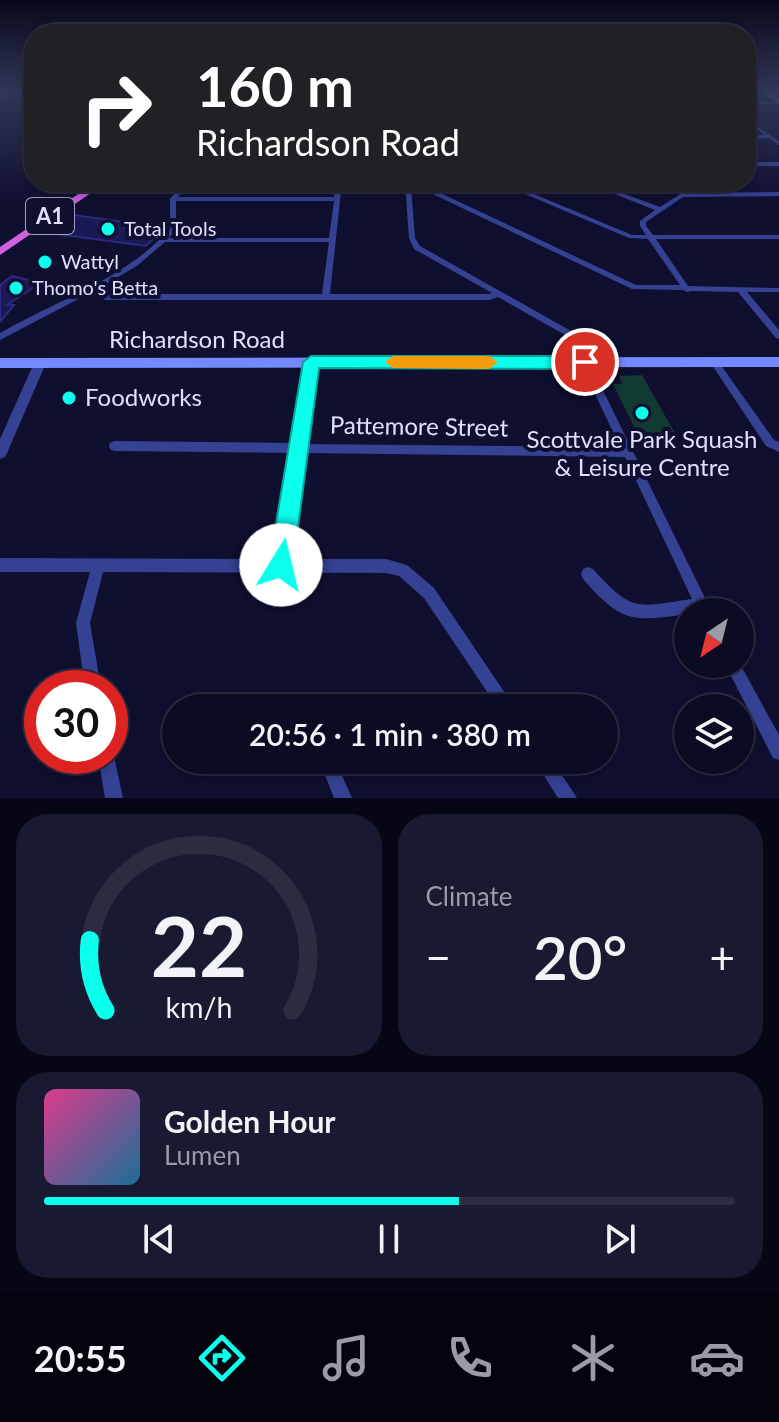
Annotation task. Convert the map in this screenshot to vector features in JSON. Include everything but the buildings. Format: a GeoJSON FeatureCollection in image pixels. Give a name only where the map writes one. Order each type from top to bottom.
{"type":"FeatureCollection","features":[{"type":"Feature","properties":{"kind":"highway","name":"A1"},"geometry":{"type":"LineString","coordinates":[[0,238],[71,192]]}},
{"type":"Feature","properties":{"kind":"highway","name":"A1"},"geometry":{"type":"LineString","coordinates":[[0,252],[87,192]]}},
{"type":"Feature","properties":{"kind":"main road","name":"Richardson Road"},"geometry":{"type":"LineString","coordinates":[[0,363],[779,362]]}},
{"type":"Feature","properties":{"kind":"street"},"geometry":{"type":"LineString","coordinates":[[757,127],[779,143]]}},
{"type":"Feature","properties":{"kind":"street"},"geometry":{"type":"LineString","coordinates":[[756,137],[779,136]]}},
{"type":"Feature","properties":{"kind":"street"},"geometry":{"type":"LineString","coordinates":[[756,164],[779,164]]}},
{"type":"Feature","properties":{"kind":"street"},"geometry":{"type":"LineString","coordinates":[[0,337],[44,311],[129,269],[173,230],[173,199],[179,192]]}},
{"type":"Feature","properties":{"kind":"street"},"geometry":{"type":"LineString","coordinates":[[326,296],[338,192]]}},
{"type":"Feature","properties":{"kind":"street"},"geometry":{"type":"LineString","coordinates":[[409,192],[413,243],[600,351],[611,362]]}},
{"type":"Feature","properties":{"kind":"street"},"geometry":{"type":"LineString","coordinates":[[434,192],[627,285],[644,289],[779,290]]}},
{"type":"Feature","properties":{"kind":"street"},"geometry":{"type":"LineString","coordinates":[[524,192],[625,235],[779,237]]}},
{"type":"Feature","properties":{"kind":"street"},"geometry":{"type":"LineString","coordinates":[[614,192],[659,209]]}},
{"type":"Feature","properties":{"kind":"street"},"geometry":{"type":"LineString","coordinates":[[687,290],[642,223],[682,195],[779,194]]}},
{"type":"Feature","properties":{"kind":"street"},"geometry":{"type":"LineString","coordinates":[[173,199],[337,199]]}},
{"type":"Feature","properties":{"kind":"street"},"geometry":{"type":"LineString","coordinates":[[164,240],[333,240]]}},
{"type":"Feature","properties":{"kind":"street"},"geometry":{"type":"LineString","coordinates":[[741,290],[779,336]]}},
{"type":"Feature","properties":{"kind":"street"},"geometry":{"type":"LineString","coordinates":[[87,291],[106,297],[489,297],[500,293]]}},
{"type":"Feature","properties":{"kind":"street"},"geometry":{"type":"LineString","coordinates":[[281,565],[311,362]]}},
{"type":"Feature","properties":{"kind":"street"},"geometry":{"type":"LineString","coordinates":[[585,362],[698,598]]}},
{"type":"Feature","properties":{"kind":"street"},"geometry":{"type":"LineString","coordinates":[[0,453],[40,363]]}},
{"type":"Feature","properties":{"kind":"street"},"geometry":{"type":"LineString","coordinates":[[715,363],[770,443],[779,447]]}},
{"type":"Feature","properties":{"kind":"street","name":"Pattemore Street"},"geometry":{"type":"LineString","coordinates":[[114,446],[628,452]]}},
{"type":"Feature","properties":{"kind":"street"},"geometry":{"type":"LineString","coordinates":[[0,565],[386,566],[402,570],[429,593],[498,694]]}},
{"type":"Feature","properties":{"kind":"street"},"geometry":{"type":"LineString","coordinates":[[90,670],[83,623],[98,565]]}},
{"type":"Feature","properties":{"kind":"street"},"geometry":{"type":"LineString","coordinates":[[588,574],[615,604],[633,614],[674,610]]}},
{"type":"Feature","properties":{"kind":"street"},"geometry":{"type":"LineString","coordinates":[[739,678],[779,752]]}},
{"type":"Feature","properties":{"kind":"street"},"geometry":{"type":"LineString","coordinates":[[109,774],[114,798]]}},
{"type":"Feature","properties":{"kind":"street"},"geometry":{"type":"LineString","coordinates":[[333,774],[343,798]]}},
{"type":"Feature","properties":{"kind":"street"},"geometry":{"type":"LineString","coordinates":[[552,774],[568,798]]}},
{"type":"Feature","properties":{"kind":"green space"},"geometry":{"type":"Polygon","coordinates":[[[642,375],[676,435],[639,437],[613,384],[622,384],[619,376],[642,375]]]}},
{"type":"Feature","properties":{"kind":"slow traffic"},"geometry":{"type":"LineString","coordinates":[[393,362],[489,362]]}},
{"type":"Feature","properties":{"kind":"place","name":"Total Tools"},"geometry":{"type":"Point","coordinates":[108,229]}},
{"type":"Feature","properties":{"kind":"place","name":"Wattyl"},"geometry":{"type":"Point","coordinates":[45,262]}},
{"type":"Feature","properties":{"kind":"place","name":"Thomo's Betta"},"geometry":{"type":"Point","coordinates":[16,288]}},
{"type":"Feature","properties":{"kind":"place","name":"Foodworks"},"geometry":{"type":"Point","coordinates":[69,398]}},
{"type":"Feature","properties":{"kind":"place","name":"Scottvale Park Squash & Leisure Centre"},"geometry":{"type":"Point","coordinates":[642,413]}},
{"type":"Feature","properties":{"kind":"route"},"geometry":{"type":"LineString","coordinates":[[281,565],[311,362],[585,362]]}}]}
